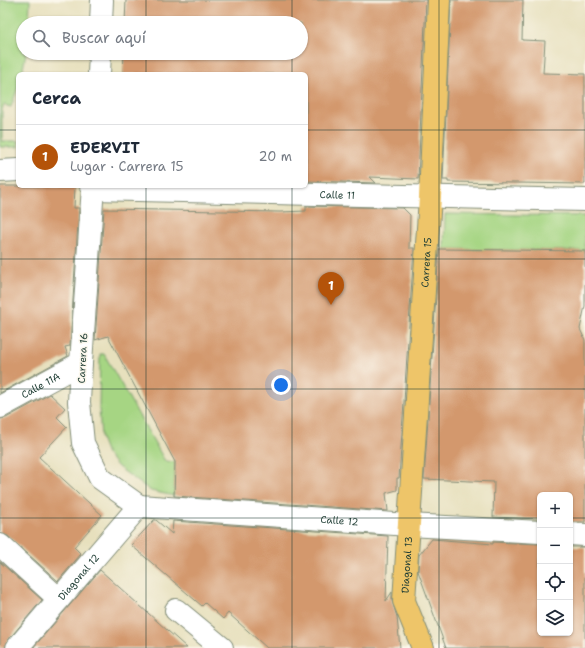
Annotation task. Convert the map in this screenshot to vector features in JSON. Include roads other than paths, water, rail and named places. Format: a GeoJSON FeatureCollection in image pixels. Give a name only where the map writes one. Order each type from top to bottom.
{"type":"FeatureCollection","features":[{"type":"Feature","properties":{"kind":"main road","name":"Carrera 15"},"geometry":{"type":"LineString","coordinates":[[409,526],[430,197],[439,0]]}},
{"type":"Feature","properties":{"kind":"main road","name":"Diagonal 13"},"geometry":{"type":"LineString","coordinates":[[409,526],[404,600],[423,648]]}},
{"type":"Feature","properties":{"kind":"street"},"geometry":{"type":"LineString","coordinates":[[101,16],[102,0]]}},
{"type":"Feature","properties":{"kind":"street"},"geometry":{"type":"LineString","coordinates":[[99,72],[100,60]]}},
{"type":"Feature","properties":{"kind":"street"},"geometry":{"type":"LineString","coordinates":[[0,171],[16,170]]}},
{"type":"Feature","properties":{"kind":"street","name":"Carrera 16"},"geometry":{"type":"LineString","coordinates":[[92,188],[81,363],[80,402],[83,443],[100,478],[140,506]]}},
{"type":"Feature","properties":{"kind":"street","name":"Calle 11"},"geometry":{"type":"LineString","coordinates":[[126,188],[585,200]]}},
{"type":"Feature","properties":{"kind":"street","name":"Calle 11A"},"geometry":{"type":"LineString","coordinates":[[0,407],[81,363]]}},
{"type":"Feature","properties":{"kind":"street","name":"Calle 12"},"geometry":{"type":"LineString","coordinates":[[140,506],[409,526],[537,532]]}},
{"type":"Feature","properties":{"kind":"street","name":"Diagonal 12"},"geometry":{"type":"LineString","coordinates":[[20,647],[140,506]]}},
{"type":"Feature","properties":{"kind":"street"},"geometry":{"type":"LineString","coordinates":[[573,534],[585,535]]}},
{"type":"Feature","properties":{"kind":"street"},"geometry":{"type":"LineString","coordinates":[[0,545],[59,600]]}},
{"type":"Feature","properties":{"kind":"street"},"geometry":{"type":"LineString","coordinates":[[176,610],[222,648]]}},
{"type":"Feature","properties":{"kind":"place","name":"EDERVIT"},"geometry":{"type":"Point","coordinates":[331,305]}}]}
